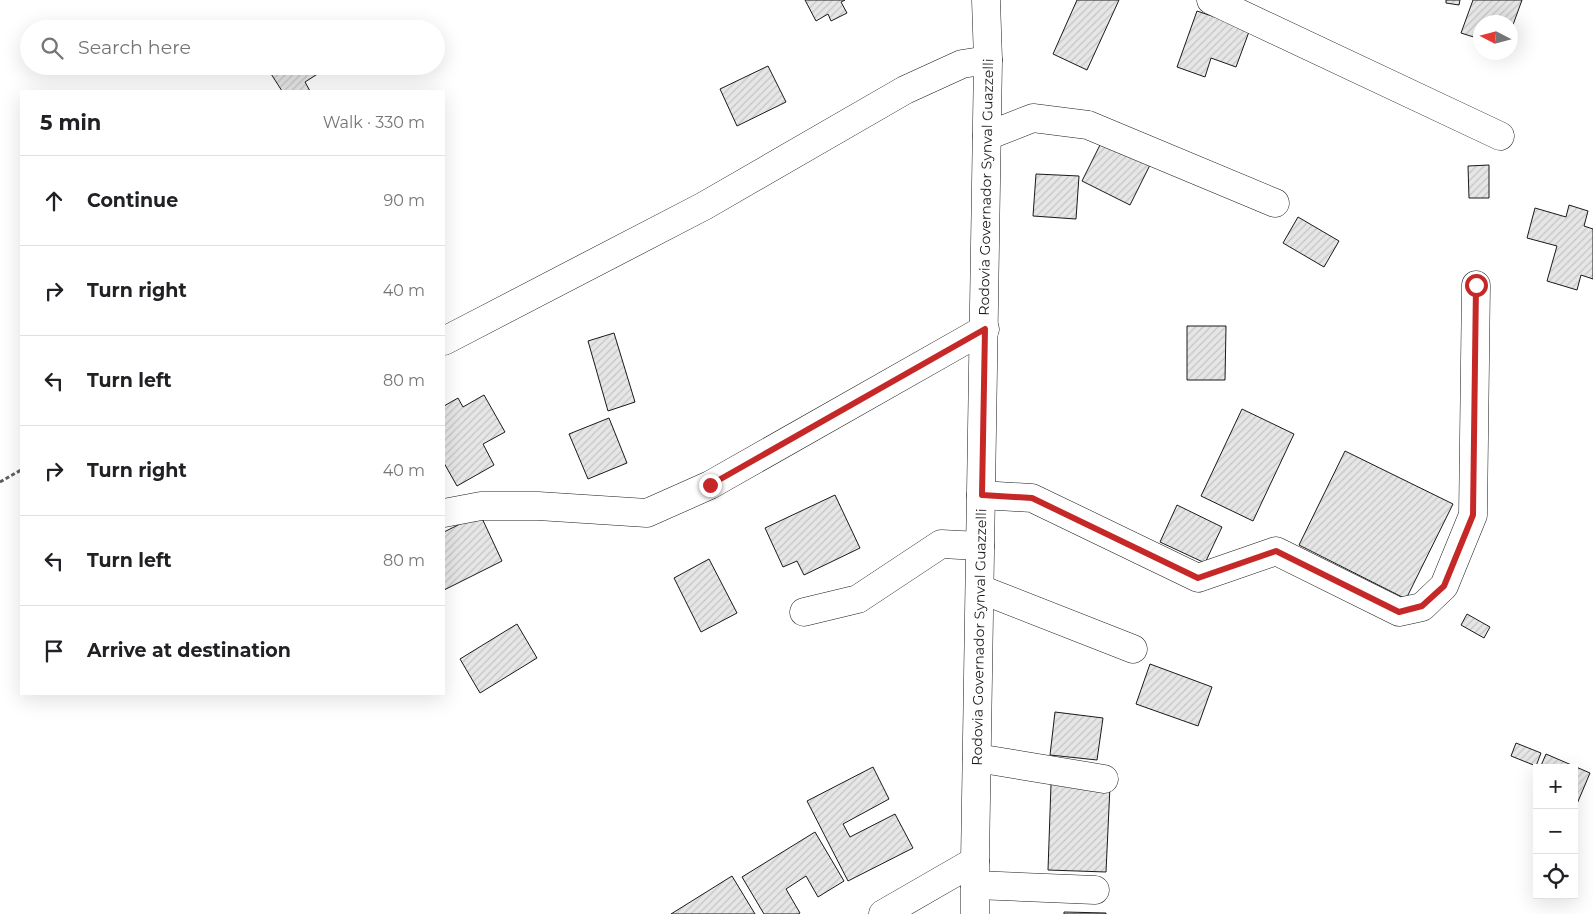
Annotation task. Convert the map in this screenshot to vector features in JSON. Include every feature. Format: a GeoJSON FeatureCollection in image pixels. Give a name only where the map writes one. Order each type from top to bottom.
{"type":"FeatureCollection","features":[{"type":"Feature","properties":{"kind":"main road","name":"Rodovia Governador Synval Guazzelli"},"geometry":{"type":"LineString","coordinates":[[975,914],[985,329],[988,60],[986,0]]}},
{"type":"Feature","properties":{"kind":"main road"},"geometry":{"type":"LineString","coordinates":[[1212,0],[1500,136]]}},
{"type":"Feature","properties":{"kind":"main road"},"geometry":{"type":"LineString","coordinates":[[445,341],[704,206],[904,90],[962,64],[988,60]]}},
{"type":"Feature","properties":{"kind":"main road"},"geometry":{"type":"LineString","coordinates":[[987,136],[1033,118],[1088,124],[1275,203]]}},
{"type":"Feature","properties":{"kind":"main road"},"geometry":{"type":"LineString","coordinates":[[982,495],[1032,498],[1198,578],[1276,551],[1399,612],[1422,606],[1444,586],[1473,515],[1476,285]]}},
{"type":"Feature","properties":{"kind":"main road"},"geometry":{"type":"LineString","coordinates":[[445,513],[481,506],[538,506],[647,513],[710,485],[985,329]]}},
{"type":"Feature","properties":{"kind":"main road"},"geometry":{"type":"LineString","coordinates":[[804,612],[858,599],[941,544],[980,546]]}},
{"type":"Feature","properties":{"kind":"main road"},"geometry":{"type":"LineString","coordinates":[[980,589],[1133,649]]}},
{"type":"Feature","properties":{"kind":"main road"},"geometry":{"type":"LineString","coordinates":[[977,758],[1104,780]]}},
{"type":"Feature","properties":{"kind":"main road"},"geometry":{"type":"LineString","coordinates":[[883,914],[975,873],[1095,890]]}},
{"type":"Feature","properties":{"kind":"path"},"geometry":{"type":"LineString","coordinates":[[0,482],[20,471]]}},
{"type":"Feature","properties":{"kind":"building"},"geometry":{"type":"Polygon","coordinates":[[[805,0],[845,0],[841,2],[847,13],[831,21],[828,14],[816,21],[805,0]]]}},
{"type":"Feature","properties":{"kind":"building"},"geometry":{"type":"Polygon","coordinates":[[[1077,0],[1119,0],[1087,70],[1053,54],[1077,0]]]}},
{"type":"Feature","properties":{"kind":"building"},"geometry":{"type":"Polygon","coordinates":[[[1446,0],[1460,0],[1459,5],[1446,3],[1446,0]]]}},
{"type":"Feature","properties":{"kind":"building"},"geometry":{"type":"Polygon","coordinates":[[[1473,0],[1522,0],[1517,15],[1473,15],[1473,37],[1461,33],[1473,0]]]}},
{"type":"Feature","properties":{"kind":"building"},"geometry":{"type":"Polygon","coordinates":[[[1197,11],[1250,29],[1236,67],[1211,58],[1205,77],[1177,67],[1197,11]]]}},
{"type":"Feature","properties":{"kind":"building"},"geometry":{"type":"Polygon","coordinates":[[[768,66],[786,102],[737,126],[720,89],[768,66]]]}},
{"type":"Feature","properties":{"kind":"building"},"geometry":{"type":"Polygon","coordinates":[[[272,75],[316,75],[305,82],[309,90],[281,90],[272,75]]]}},
{"type":"Feature","properties":{"kind":"building"},"geometry":{"type":"Polygon","coordinates":[[[1104,137],[1152,161],[1130,205],[1082,181],[1104,137]]]}},
{"type":"Feature","properties":{"kind":"building"},"geometry":{"type":"Polygon","coordinates":[[[1489,165],[1489,198],[1469,198],[1468,166],[1489,165]]]}},
{"type":"Feature","properties":{"kind":"building"},"geometry":{"type":"Polygon","coordinates":[[[1036,174],[1079,176],[1076,219],[1033,216],[1036,174]]]}},
{"type":"Feature","properties":{"kind":"building"},"geometry":{"type":"Polygon","coordinates":[[[1569,205],[1588,211],[1584,226],[1593,229],[1593,279],[1581,275],[1577,290],[1547,281],[1557,246],[1527,238],[1535,208],[1566,217],[1569,205]]]}},
{"type":"Feature","properties":{"kind":"building"},"geometry":{"type":"Polygon","coordinates":[[[1298,217],[1339,241],[1324,267],[1283,243],[1298,217]]]}},
{"type":"Feature","properties":{"kind":"building"},"geometry":{"type":"Polygon","coordinates":[[[1187,326],[1226,326],[1225,380],[1187,380],[1187,326]]]}},
{"type":"Feature","properties":{"kind":"building"},"geometry":{"type":"Polygon","coordinates":[[[614,333],[635,402],[608,411],[588,341],[614,333]]]}},
{"type":"Feature","properties":{"kind":"building"},"geometry":{"type":"Polygon","coordinates":[[[484,395],[505,432],[483,444],[494,465],[457,486],[445,465],[445,405],[458,398],[463,407],[484,395]]]}},
{"type":"Feature","properties":{"kind":"building"},"geometry":{"type":"Polygon","coordinates":[[[1242,409],[1294,434],[1253,521],[1201,496],[1242,409]]]}},
{"type":"Feature","properties":{"kind":"building"},"geometry":{"type":"Polygon","coordinates":[[[609,418],[627,463],[588,479],[569,434],[609,418]]]}},
{"type":"Feature","properties":{"kind":"building"},"geometry":{"type":"Polygon","coordinates":[[[1345,451],[1453,504],[1406,599],[1299,545],[1345,451]]]}},
{"type":"Feature","properties":{"kind":"building"},"geometry":{"type":"Polygon","coordinates":[[[835,495],[860,548],[804,575],[797,561],[783,567],[765,528],[835,495]]]}},
{"type":"Feature","properties":{"kind":"building"},"geometry":{"type":"Polygon","coordinates":[[[1177,505],[1222,527],[1205,563],[1160,542],[1177,505]]]}},
{"type":"Feature","properties":{"kind":"building"},"geometry":{"type":"Polygon","coordinates":[[[480,514],[502,561],[445,590],[445,532],[480,514]]]}},
{"type":"Feature","properties":{"kind":"building"},"geometry":{"type":"Polygon","coordinates":[[[709,559],[737,613],[701,632],[674,578],[709,559]]]}},
{"type":"Feature","properties":{"kind":"building"},"geometry":{"type":"Polygon","coordinates":[[[1467,614],[1490,627],[1484,638],[1461,625],[1467,614]]]}},
{"type":"Feature","properties":{"kind":"building"},"geometry":{"type":"Polygon","coordinates":[[[517,624],[537,658],[480,693],[460,659],[517,624]]]}},
{"type":"Feature","properties":{"kind":"building"},"geometry":{"type":"Polygon","coordinates":[[[1150,664],[1212,687],[1198,726],[1136,704],[1150,664]]]}},
{"type":"Feature","properties":{"kind":"building"},"geometry":{"type":"Polygon","coordinates":[[[1055,712],[1103,718],[1097,760],[1050,755],[1055,712]]]}},
{"type":"Feature","properties":{"kind":"building"},"geometry":{"type":"Polygon","coordinates":[[[1516,743],[1541,753],[1537,764],[1533,765],[1511,756],[1516,743]]]}},
{"type":"Feature","properties":{"kind":"building"},"geometry":{"type":"Polygon","coordinates":[[[1546,754],[1569,764],[1542,764],[1546,754]]]}},
{"type":"Feature","properties":{"kind":"building"},"geometry":{"type":"Polygon","coordinates":[[[873,767],[889,799],[843,824],[850,837],[895,814],[913,848],[848,881],[807,801],[873,767]]]}},
{"type":"Feature","properties":{"kind":"building"},"geometry":{"type":"Polygon","coordinates":[[[1578,768],[1590,773],[1578,802],[1578,768]]]}},
{"type":"Feature","properties":{"kind":"building"},"geometry":{"type":"Polygon","coordinates":[[[1051,784],[1110,786],[1106,872],[1048,870],[1051,784]]]}},
{"type":"Feature","properties":{"kind":"building"},"geometry":{"type":"Polygon","coordinates":[[[815,832],[844,881],[818,897],[806,876],[786,889],[800,913],[764,914],[742,877],[815,832]]]}},
{"type":"Feature","properties":{"kind":"building"},"geometry":{"type":"Polygon","coordinates":[[[732,876],[755,914],[671,914],[732,876]]]}},
{"type":"Feature","properties":{"kind":"building"},"geometry":{"type":"Polygon","coordinates":[[[1064,912],[1106,913],[1106,914],[1064,914],[1064,912]]]}},
{"type":"Feature","properties":{"kind":"route"},"geometry":{"type":"LineString","coordinates":[[710,485],[985,329],[982,495],[1032,498],[1198,578],[1276,551],[1399,612],[1422,606],[1444,586],[1473,515],[1476,285]]}}]}
